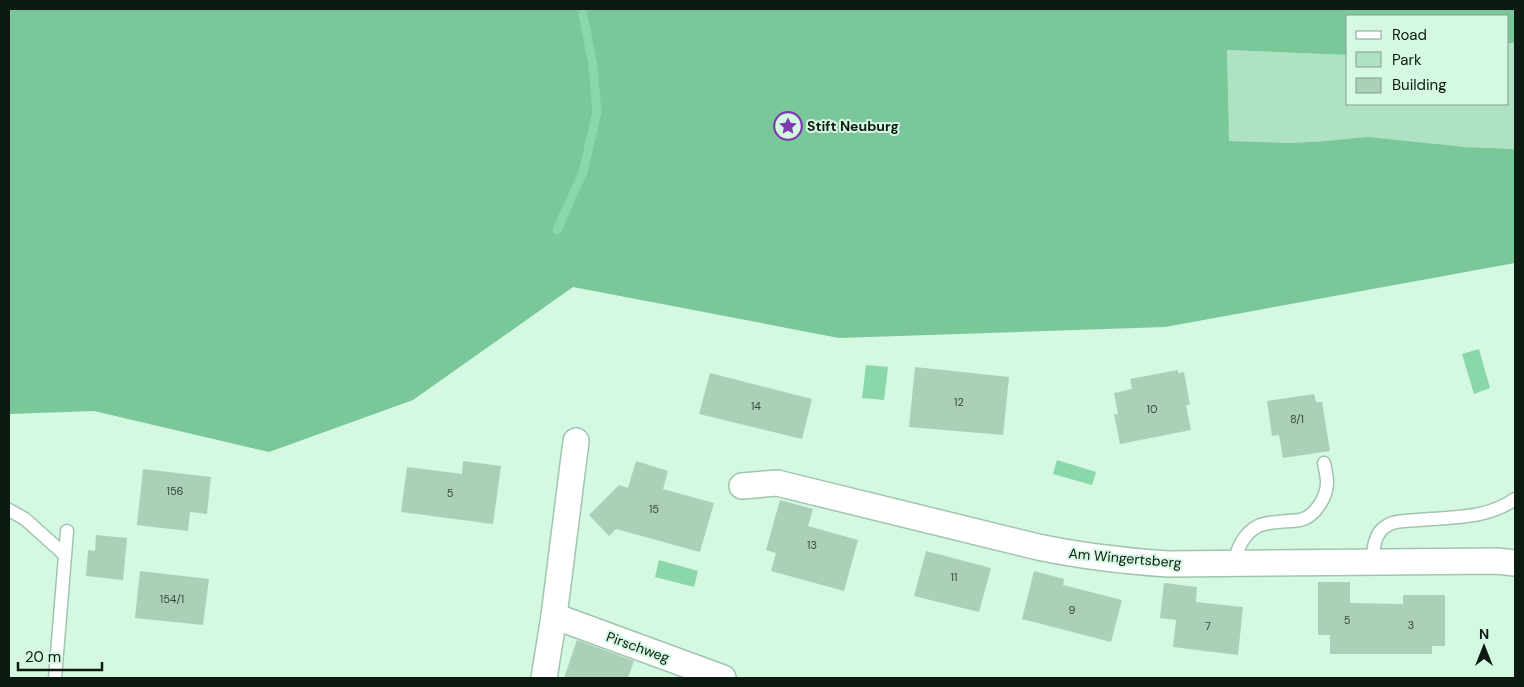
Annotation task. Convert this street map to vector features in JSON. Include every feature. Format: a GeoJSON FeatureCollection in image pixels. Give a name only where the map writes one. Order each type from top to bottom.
{"type":"FeatureCollection","features":[{"type":"Feature","properties":{"kind":"street"},"geometry":{"type":"LineString","coordinates":[[544,678],[554,616],[576,441]]}},
{"type":"Feature","properties":{"kind":"street","name":"Am Wingertsberg"},"geometry":{"type":"LineString","coordinates":[[742,486],[777,483],[1038,547],[1077,555],[1127,561],[1168,564],[1498,561],[1515,563]]}},
{"type":"Feature","properties":{"kind":"street","name":"Pirschweg"},"geometry":{"type":"LineString","coordinates":[[554,616],[723,678]]}},
{"type":"Feature","properties":{"kind":"lane"},"geometry":{"type":"LineString","coordinates":[[1234,564],[1237,549],[1245,536],[1258,526],[1301,520],[1312,514],[1321,502],[1325,492],[1327,482],[1324,463]]}},
{"type":"Feature","properties":{"kind":"lane"},"geometry":{"type":"LineString","coordinates":[[1373,562],[1373,547],[1378,534],[1387,525],[1479,515],[1504,507],[1515,499]]}},
{"type":"Feature","properties":{"kind":"lane"},"geometry":{"type":"LineString","coordinates":[[9,510],[25,519],[65,555]]}},
{"type":"Feature","properties":{"kind":"lane"},"geometry":{"type":"LineString","coordinates":[[55,678],[67,530]]}},
{"type":"Feature","properties":{"kind":"green space"},"geometry":{"type":"Polygon","coordinates":[[[1515,42],[1515,149],[1326,141],[1292,143],[1228,141],[1227,50],[1346,55],[1346,105],[1509,105],[1509,44],[1515,42]]]}},
{"type":"Feature","properties":{"kind":"shaded area"},"geometry":{"type":"Polygon","coordinates":[[[9,9],[1515,9],[1515,42],[1509,44],[1509,15],[1346,15],[1346,55],[1227,50],[1229,141],[1292,143],[1368,137],[1465,147],[1515,149],[1515,263],[1165,327],[839,338],[573,287],[413,400],[269,452],[94,411],[9,414],[9,9]]]}},
{"type":"Feature","properties":{"kind":"shaded area"},"geometry":{"type":"Polygon","coordinates":[[[1479,349],[1490,388],[1474,394],[1462,354],[1479,349]]]}},
{"type":"Feature","properties":{"kind":"shaded area"},"geometry":{"type":"Polygon","coordinates":[[[866,365],[888,367],[884,400],[862,398],[866,365]]]}},
{"type":"Feature","properties":{"kind":"shaded area"},"geometry":{"type":"Polygon","coordinates":[[[1057,460],[1096,472],[1092,485],[1053,474],[1057,460]]]}},
{"type":"Feature","properties":{"kind":"shaded area"},"geometry":{"type":"Polygon","coordinates":[[[659,560],[698,571],[694,587],[655,577],[659,560]]]}},
{"type":"Feature","properties":{"kind":"building"},"geometry":{"type":"Polygon","coordinates":[[[915,367],[1009,377],[1003,435],[909,427],[915,367]]]}},
{"type":"Feature","properties":{"kind":"building"},"geometry":{"type":"Polygon","coordinates":[[[1178,370],[1178,373],[1184,372],[1190,405],[1186,405],[1191,430],[1120,444],[1114,414],[1118,414],[1114,393],[1132,389],[1130,379],[1178,370]]]}},
{"type":"Feature","properties":{"kind":"building"},"geometry":{"type":"Polygon","coordinates":[[[710,373],[812,399],[802,439],[699,414],[710,373]]]}},
{"type":"Feature","properties":{"kind":"building"},"geometry":{"type":"Polygon","coordinates":[[[1314,394],[1316,402],[1322,402],[1330,451],[1283,458],[1279,435],[1272,436],[1267,401],[1314,394]]]}},
{"type":"Feature","properties":{"kind":"building"},"geometry":{"type":"Polygon","coordinates":[[[463,461],[501,466],[493,524],[401,512],[407,467],[462,474],[463,461]]]}},
{"type":"Feature","properties":{"kind":"building"},"geometry":{"type":"Polygon","coordinates":[[[636,461],[668,471],[663,489],[714,503],[700,552],[616,529],[609,536],[589,515],[619,485],[628,488],[636,461]]]}},
{"type":"Feature","properties":{"kind":"building"},"geometry":{"type":"Polygon","coordinates":[[[143,469],[211,477],[207,514],[190,512],[188,531],[137,525],[143,469]]]}},
{"type":"Feature","properties":{"kind":"building"},"geometry":{"type":"Polygon","coordinates":[[[780,500],[813,509],[808,526],[858,540],[844,591],[771,571],[776,553],[766,550],[780,500]]]}},
{"type":"Feature","properties":{"kind":"building"},"geometry":{"type":"Polygon","coordinates":[[[96,535],[127,538],[123,580],[86,576],[88,550],[95,551],[96,535]]]}},
{"type":"Feature","properties":{"kind":"building"},"geometry":{"type":"Polygon","coordinates":[[[926,551],[991,568],[979,612],[914,596],[926,551]]]}},
{"type":"Feature","properties":{"kind":"building"},"geometry":{"type":"Polygon","coordinates":[[[140,571],[209,579],[203,625],[135,618],[140,571]]]}},
{"type":"Feature","properties":{"kind":"building"},"geometry":{"type":"Polygon","coordinates":[[[1034,571],[1064,579],[1063,585],[1122,600],[1111,642],[1022,619],[1034,571]]]}},
{"type":"Feature","properties":{"kind":"building"},"geometry":{"type":"Polygon","coordinates":[[[1318,582],[1350,582],[1350,603],[1403,604],[1403,595],[1445,595],[1445,646],[1432,646],[1432,654],[1330,654],[1330,635],[1318,635],[1318,582]]]}},
{"type":"Feature","properties":{"kind":"building"},"geometry":{"type":"Polygon","coordinates":[[[1164,583],[1197,587],[1196,602],[1243,607],[1238,655],[1173,647],[1176,620],[1160,618],[1164,583]]]}},
{"type":"Feature","properties":{"kind":"building"},"geometry":{"type":"Polygon","coordinates":[[[577,640],[634,661],[628,678],[564,678],[577,640]]]}},
{"type":"Feature","properties":{"kind":"waterway"},"geometry":{"type":"LineString","coordinates":[[557,230],[583,172],[597,112],[593,66],[583,14]]}},
{"type":"Feature","properties":{"kind":"place","name":"Stift Neuburg"},"geometry":{"type":"Point","coordinates":[788,126]}}]}
